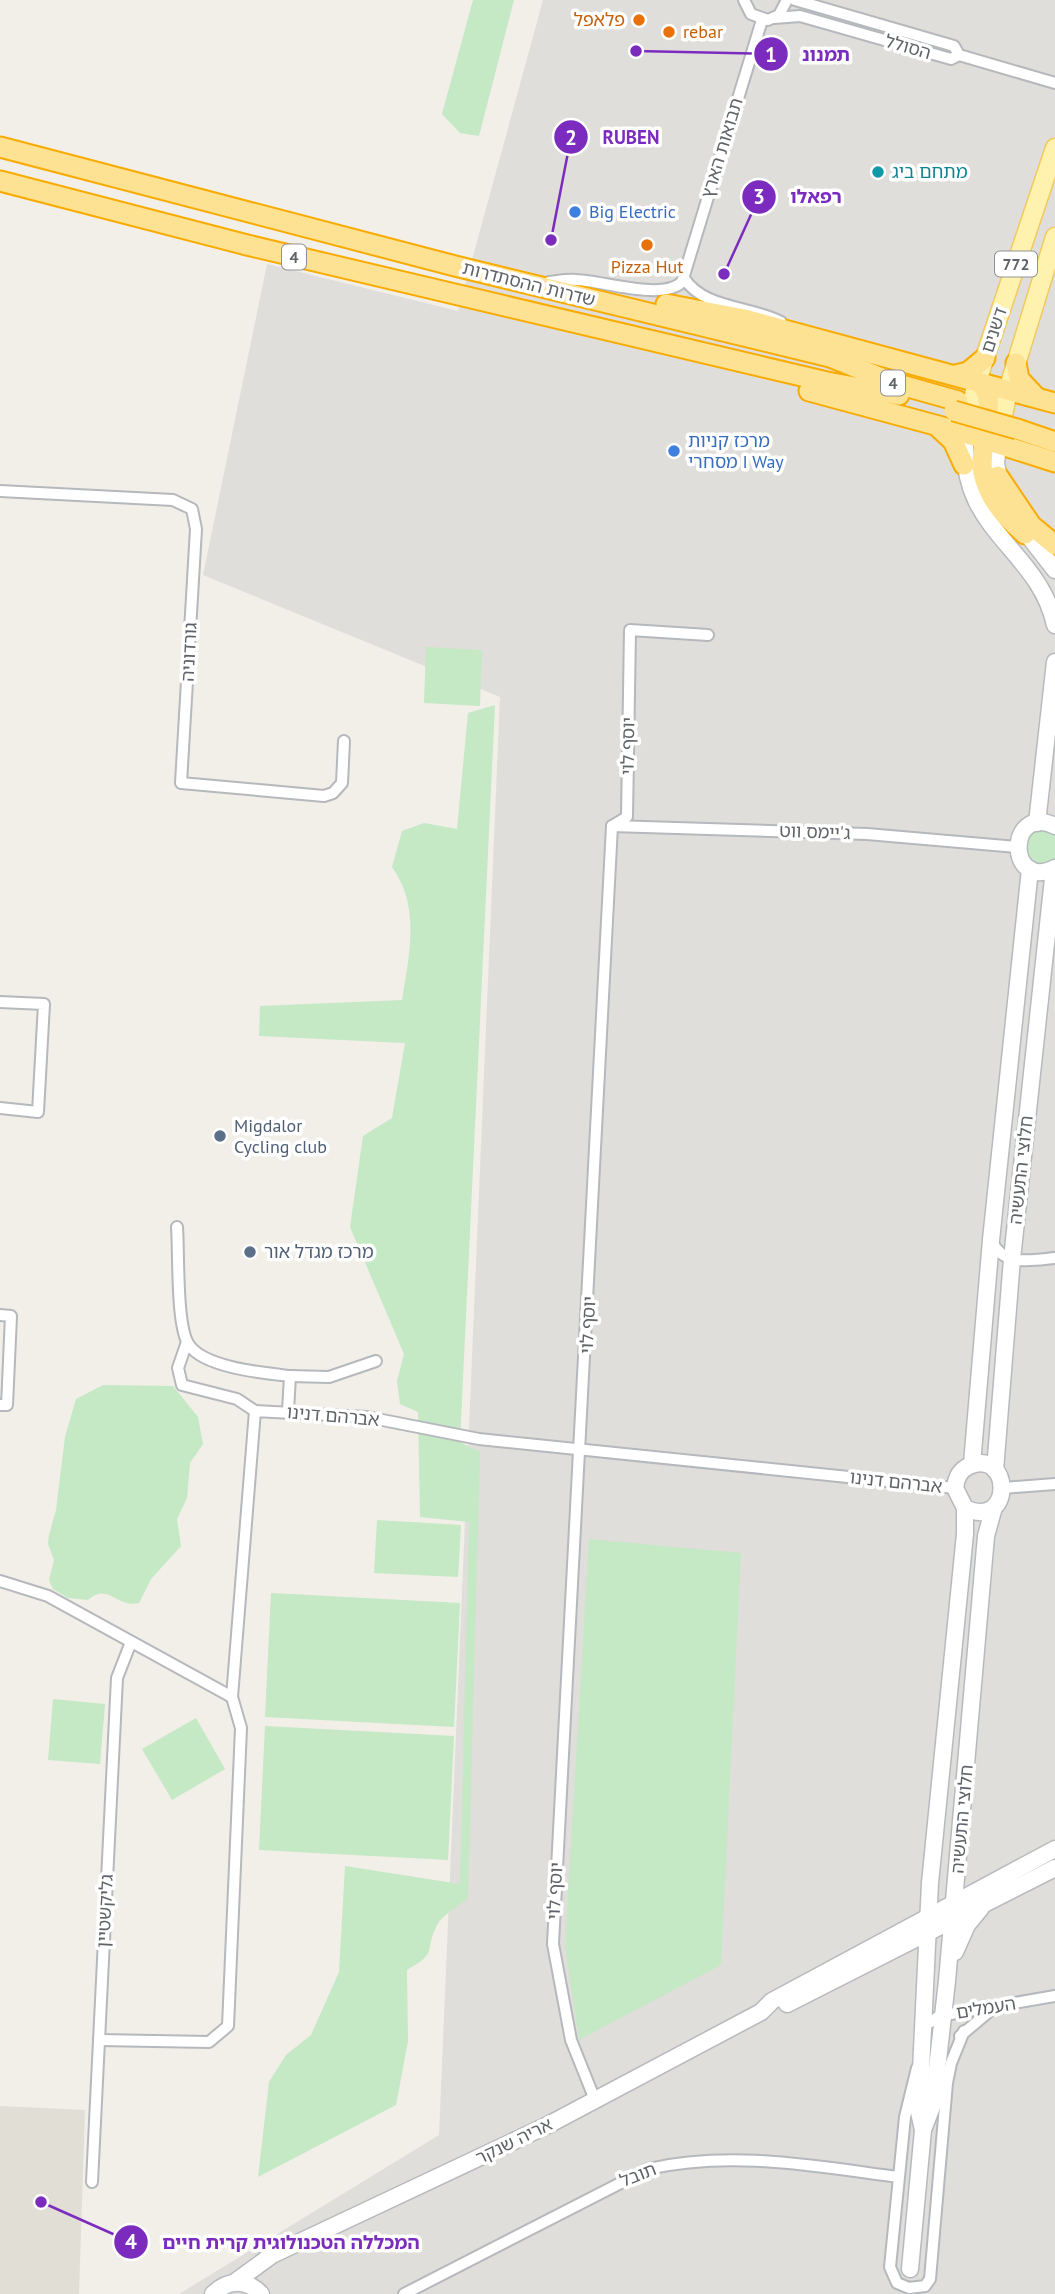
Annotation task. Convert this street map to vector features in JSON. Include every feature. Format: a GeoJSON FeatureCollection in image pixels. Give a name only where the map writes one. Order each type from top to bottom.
{"type":"FeatureCollection","features":[{"type":"Feature","properties":{"kind":"highway","name":"שדרות ההסתדרות"},"geometry":{"type":"LineString","coordinates":[[0,147],[455,266],[830,357],[894,383],[1055,430]]}},
{"type":"Feature","properties":{"kind":"highway","name":"שדרות ההסתדרות"},"geometry":{"type":"LineString","coordinates":[[0,181],[247,246],[827,383],[889,393],[1054,457]]}},
{"type":"Feature","properties":{"kind":"highway"},"geometry":{"type":"LineString","coordinates":[[455,266],[744,319],[812,340],[956,375],[1046,401]]}},
{"type":"Feature","properties":{"kind":"highway"},"geometry":{"type":"LineString","coordinates":[[590,327],[605,337],[1054,457]]}},
{"type":"Feature","properties":{"kind":"highway"},"geometry":{"type":"LineString","coordinates":[[956,375],[968,372],[985,358]]}},
{"type":"Feature","properties":{"kind":"highway"},"geometry":{"type":"LineString","coordinates":[[1016,363],[1022,384],[1046,401]]}},
{"type":"Feature","properties":{"kind":"highway"},"geometry":{"type":"LineString","coordinates":[[977,381],[989,394],[981,458],[989,490],[1000,510],[1025,534]]}},
{"type":"Feature","properties":{"kind":"highway"},"geometry":{"type":"LineString","coordinates":[[931,423],[953,441],[964,465]]}},
{"type":"Feature","properties":{"kind":"highway"},"geometry":{"type":"LineString","coordinates":[[998,476],[1031,526],[1055,545]]}},
{"type":"Feature","properties":{"kind":"main road","name":"דשנים"},"geometry":{"type":"LineString","coordinates":[[977,381],[1055,148]]}},
{"type":"Feature","properties":{"kind":"main road","name":"דשנים"},"geometry":{"type":"LineString","coordinates":[[982,438],[1008,390],[1055,237]]}},
{"type":"Feature","properties":{"kind":"street"},"geometry":{"type":"LineString","coordinates":[[774,18],[783,10],[787,0]]}},
{"type":"Feature","properties":{"kind":"street","name":"הסולל"},"geometry":{"type":"LineString","coordinates":[[795,0],[954,46],[959,55]]}},
{"type":"Feature","properties":{"kind":"street"},"geometry":{"type":"LineString","coordinates":[[743,1],[751,14],[762,20]]}},
{"type":"Feature","properties":{"kind":"street","name":"הסולל"},"geometry":{"type":"LineString","coordinates":[[762,20],[800,16],[951,59],[959,55],[1055,83]]}},
{"type":"Feature","properties":{"kind":"street","name":"תבואות הארץ"},"geometry":{"type":"LineString","coordinates":[[684,278],[762,20]]}},
{"type":"Feature","properties":{"kind":"street"},"geometry":{"type":"LineString","coordinates":[[549,282],[576,280],[669,289],[677,286],[684,278],[693,290],[706,297],[764,313],[812,340]]}},
{"type":"Feature","properties":{"kind":"street"},"geometry":{"type":"LineString","coordinates":[[982,438],[964,465],[969,487],[981,510],[1039,586],[1055,625]]}},
{"type":"Feature","properties":{"kind":"street"},"geometry":{"type":"LineString","coordinates":[[982,438],[1025,534],[1055,570]]}},
{"type":"Feature","properties":{"kind":"street","name":"גורדוניה"},"geometry":{"type":"LineString","coordinates":[[0,491],[173,499],[192,509],[196,529],[181,783],[324,796],[332,793],[342,783],[344,741]]}},
{"type":"Feature","properties":{"kind":"street","name":"יוסף לוי"},"geometry":{"type":"LineString","coordinates":[[595,2101],[571,2040],[553,1944],[582,1448],[612,826],[627,817],[630,630],[708,635]]}},
{"type":"Feature","properties":{"kind":"street"},"geometry":{"type":"LineString","coordinates":[[1037,823],[1055,663]]}},
{"type":"Feature","properties":{"kind":"street"},"geometry":{"type":"LineString","coordinates":[[1030,869],[1022,862],[1017,847],[1025,829],[1037,823],[1055,826]]}},
{"type":"Feature","properties":{"kind":"street","name":"ג'יימס ווט"},"geometry":{"type":"LineString","coordinates":[[612,826],[867,834],[1017,847]]}},
{"type":"Feature","properties":{"kind":"street","name":"חלוצי התעשיה"},"geometry":{"type":"LineString","coordinates":[[910,2269],[923,2130],[933,2104],[947,1981],[986,1536],[994,1507],[1003,1488],[995,1470],[1012,1259],[1054,869],[1044,872],[1030,869],[991,1240],[972,1465]]}},
{"type":"Feature","properties":{"kind":"street"},"geometry":{"type":"LineString","coordinates":[[0,1002],[44,1004],[38,1112],[0,1108]]}},
{"type":"Feature","properties":{"kind":"street"},"geometry":{"type":"LineString","coordinates":[[177,1227],[181,1324],[187,1342],[199,1354],[248,1372],[290,1376],[329,1377],[376,1361]]}},
{"type":"Feature","properties":{"kind":"street"},"geometry":{"type":"LineString","coordinates":[[991,1240],[999,1253],[1012,1259],[1055,1258]]}},
{"type":"Feature","properties":{"kind":"street"},"geometry":{"type":"LineString","coordinates":[[0,1315],[11,1316],[7,1405],[0,1405]]}},
{"type":"Feature","properties":{"kind":"street"},"geometry":{"type":"LineString","coordinates":[[99,2040],[209,2042],[228,2026],[241,1728],[232,1697],[255,1411],[237,1399],[182,1385],[178,1368],[187,1342]]}},
{"type":"Feature","properties":{"kind":"street"},"geometry":{"type":"LineString","coordinates":[[288,1411],[290,1376]]}},
{"type":"Feature","properties":{"kind":"street","name":"אברהם דנינו"},"geometry":{"type":"LineString","coordinates":[[255,1411],[368,1417],[479,1439],[954,1488]]}},
{"type":"Feature","properties":{"kind":"street"},"geometry":{"type":"LineString","coordinates":[[994,1507],[980,1512],[965,1508],[954,1488],[959,1473],[972,1465],[981,1464],[995,1470]]}},
{"type":"Feature","properties":{"kind":"street"},"geometry":{"type":"LineString","coordinates":[[1003,1488],[1055,1484]]}},
{"type":"Feature","properties":{"kind":"street","name":"חלוצי התעשיה"},"geometry":{"type":"LineString","coordinates":[[923,2130],[919,2112],[930,1883],[965,1534],[965,1508]]}},
{"type":"Feature","properties":{"kind":"street"},"geometry":{"type":"LineString","coordinates":[[0,1581],[48,1596],[232,1697]]}},
{"type":"Feature","properties":{"kind":"street","name":"גליקשטיין"},"geometry":{"type":"LineString","coordinates":[[92,2182],[117,1678],[131,1642]]}},
{"type":"Feature","properties":{"kind":"street","name":"אריה שנקר"},"geometry":{"type":"LineString","coordinates":[[885,1946],[928,1915],[1055,1849]]}},
{"type":"Feature","properties":{"kind":"street","name":"אריה שנקר"},"geometry":{"type":"LineString","coordinates":[[213,2293],[235,2282],[262,2260],[595,2101],[761,2012],[772,2001],[885,1946],[927,1933],[1055,1868]]}},
{"type":"Feature","properties":{"kind":"street"},"geometry":{"type":"LineString","coordinates":[[925,1974],[920,1962],[911,1954],[885,1946],[913,1912],[930,1883]]}},
{"type":"Feature","properties":{"kind":"street"},"geometry":{"type":"LineString","coordinates":[[947,1981],[960,1939],[985,1903]]}},
{"type":"Feature","properties":{"kind":"street","name":"העמלים"},"geometry":{"type":"LineString","coordinates":[[922,2028],[943,2015],[1055,1996]]}},
{"type":"Feature","properties":{"kind":"street"},"geometry":{"type":"LineString","coordinates":[[937,2070],[964,2031],[993,2008]]}},
{"type":"Feature","properties":{"kind":"street"},"geometry":{"type":"LineString","coordinates":[[921,2059],[905,2117],[890,2267],[899,2285],[917,2288],[928,2284],[930,2279],[947,2082],[951,2063],[964,2031]]}},
{"type":"Feature","properties":{"kind":"street","name":"תובל"},"geometry":{"type":"LineString","coordinates":[[404,2294],[648,2169],[673,2163],[758,2159],[898,2177]]}},
{"type":"Feature","properties":{"kind":"street"},"geometry":{"type":"LineString","coordinates":[[258,2291],[254,2276],[262,2260]]}},
{"type":"Feature","properties":{"kind":"street"},"geometry":{"type":"LineString","coordinates":[[235,2282],[258,2291]]}},
{"type":"Feature","properties":{"kind":"shaded area"},"geometry":{"type":"Polygon","coordinates":[[[543,0],[1055,0],[1055,2294],[179,2294],[439,2135],[500,697],[203,575],[267,264],[458,311],[543,0]]]}},
{"type":"Feature","properties":{"kind":"shaded area"},"geometry":{"type":"Polygon","coordinates":[[[0,2106],[85,2110],[79,2294],[0,2294],[0,2106]]]}},
{"type":"Feature","properties":{"kind":"green space"},"geometry":{"type":"Polygon","coordinates":[[[473,0],[514,0],[479,136],[460,133],[442,114],[473,0]]]}},
{"type":"Feature","properties":{"kind":"green space"},"geometry":{"type":"Polygon","coordinates":[[[426,647],[482,650],[480,706],[424,703],[426,647]]]}},
{"type":"Feature","properties":{"kind":"green space"},"geometry":{"type":"Polygon","coordinates":[[[495,705],[460,1442],[480,1452],[468,1898],[439,1921],[427,1955],[407,1970],[408,2041],[396,2105],[258,2177],[269,2082],[286,2055],[311,2035],[339,1972],[345,1866],[460,1884],[469,1522],[420,1517],[418,1412],[400,1404],[397,1381],[404,1354],[350,1227],[363,1136],[392,1118],[405,1043],[259,1036],[260,1006],[402,1000],[410,949],[410,915],[401,882],[392,867],[402,831],[424,823],[457,829],[468,713],[495,705]]]}},
{"type":"Feature","properties":{"kind":"green space"},"geometry":{"type":"Polygon","coordinates":[[[1035,828],[1055,832],[1055,861],[1037,866],[1026,859],[1023,841],[1035,828]]]}},
{"type":"Feature","properties":{"kind":"green space"},"geometry":{"type":"Polygon","coordinates":[[[103,1385],[173,1386],[198,1417],[203,1444],[190,1463],[187,1498],[177,1519],[181,1546],[151,1579],[139,1603],[131,1604],[107,1594],[95,1595],[88,1600],[68,1598],[53,1589],[49,1580],[54,1560],[48,1544],[49,1535],[56,1510],[65,1437],[76,1399],[103,1385]]]}},
{"type":"Feature","properties":{"kind":"green space"},"geometry":{"type":"Polygon","coordinates":[[[377,1520],[461,1525],[458,1577],[374,1573],[377,1520]]]}},
{"type":"Feature","properties":{"kind":"green space"},"geometry":{"type":"Polygon","coordinates":[[[589,1539],[741,1553],[721,1965],[579,2040],[565,1945],[589,1539]]]}},
{"type":"Feature","properties":{"kind":"green space"},"geometry":{"type":"Polygon","coordinates":[[[271,1593],[460,1603],[454,1727],[265,1717],[271,1593]]]}},
{"type":"Feature","properties":{"kind":"green space"},"geometry":{"type":"Polygon","coordinates":[[[53,1699],[105,1704],[100,1764],[48,1760],[53,1699]]]}},
{"type":"Feature","properties":{"kind":"green space"},"geometry":{"type":"Polygon","coordinates":[[[196,1718],[225,1769],[172,1800],[142,1749],[196,1718]]]}},
{"type":"Feature","properties":{"kind":"green space"},"geometry":{"type":"Polygon","coordinates":[[[265,1726],[454,1736],[448,1860],[259,1850],[265,1726]]]}},
{"type":"Feature","properties":{"kind":"place","name":"פלאפל"},"geometry":{"type":"Point","coordinates":[639,20]}},
{"type":"Feature","properties":{"kind":"place","name":"rebar"},"geometry":{"type":"Point","coordinates":[669,32]}},
{"type":"Feature","properties":{"kind":"place","name":"תמנונ"},"geometry":{"type":"Point","coordinates":[636,51]}},
{"type":"Feature","properties":{"kind":"place","name":"מתחם ביג"},"geometry":{"type":"Point","coordinates":[878,172]}},
{"type":"Feature","properties":{"kind":"place","name":"Big Electric"},"geometry":{"type":"Point","coordinates":[575,212]}},
{"type":"Feature","properties":{"kind":"place","name":"RUBEN"},"geometry":{"type":"Point","coordinates":[551,240]}},
{"type":"Feature","properties":{"kind":"place","name":"Pizza Hut"},"geometry":{"type":"Point","coordinates":[647,245]}},
{"type":"Feature","properties":{"kind":"place","name":"רפאלו"},"geometry":{"type":"Point","coordinates":[724,274]}},
{"type":"Feature","properties":{"kind":"place","name":"מרכז קניות מסחרי I Way"},"geometry":{"type":"Point","coordinates":[674,451]}},
{"type":"Feature","properties":{"kind":"place","name":"Migdalor Cycling club"},"geometry":{"type":"Point","coordinates":[220,1136]}},
{"type":"Feature","properties":{"kind":"place","name":"מרכז מגדל אור"},"geometry":{"type":"Point","coordinates":[250,1252]}},
{"type":"Feature","properties":{"kind":"place","name":"המכללה הטכנולוגית קרית חיים"},"geometry":{"type":"Point","coordinates":[41,2202]}}]}
